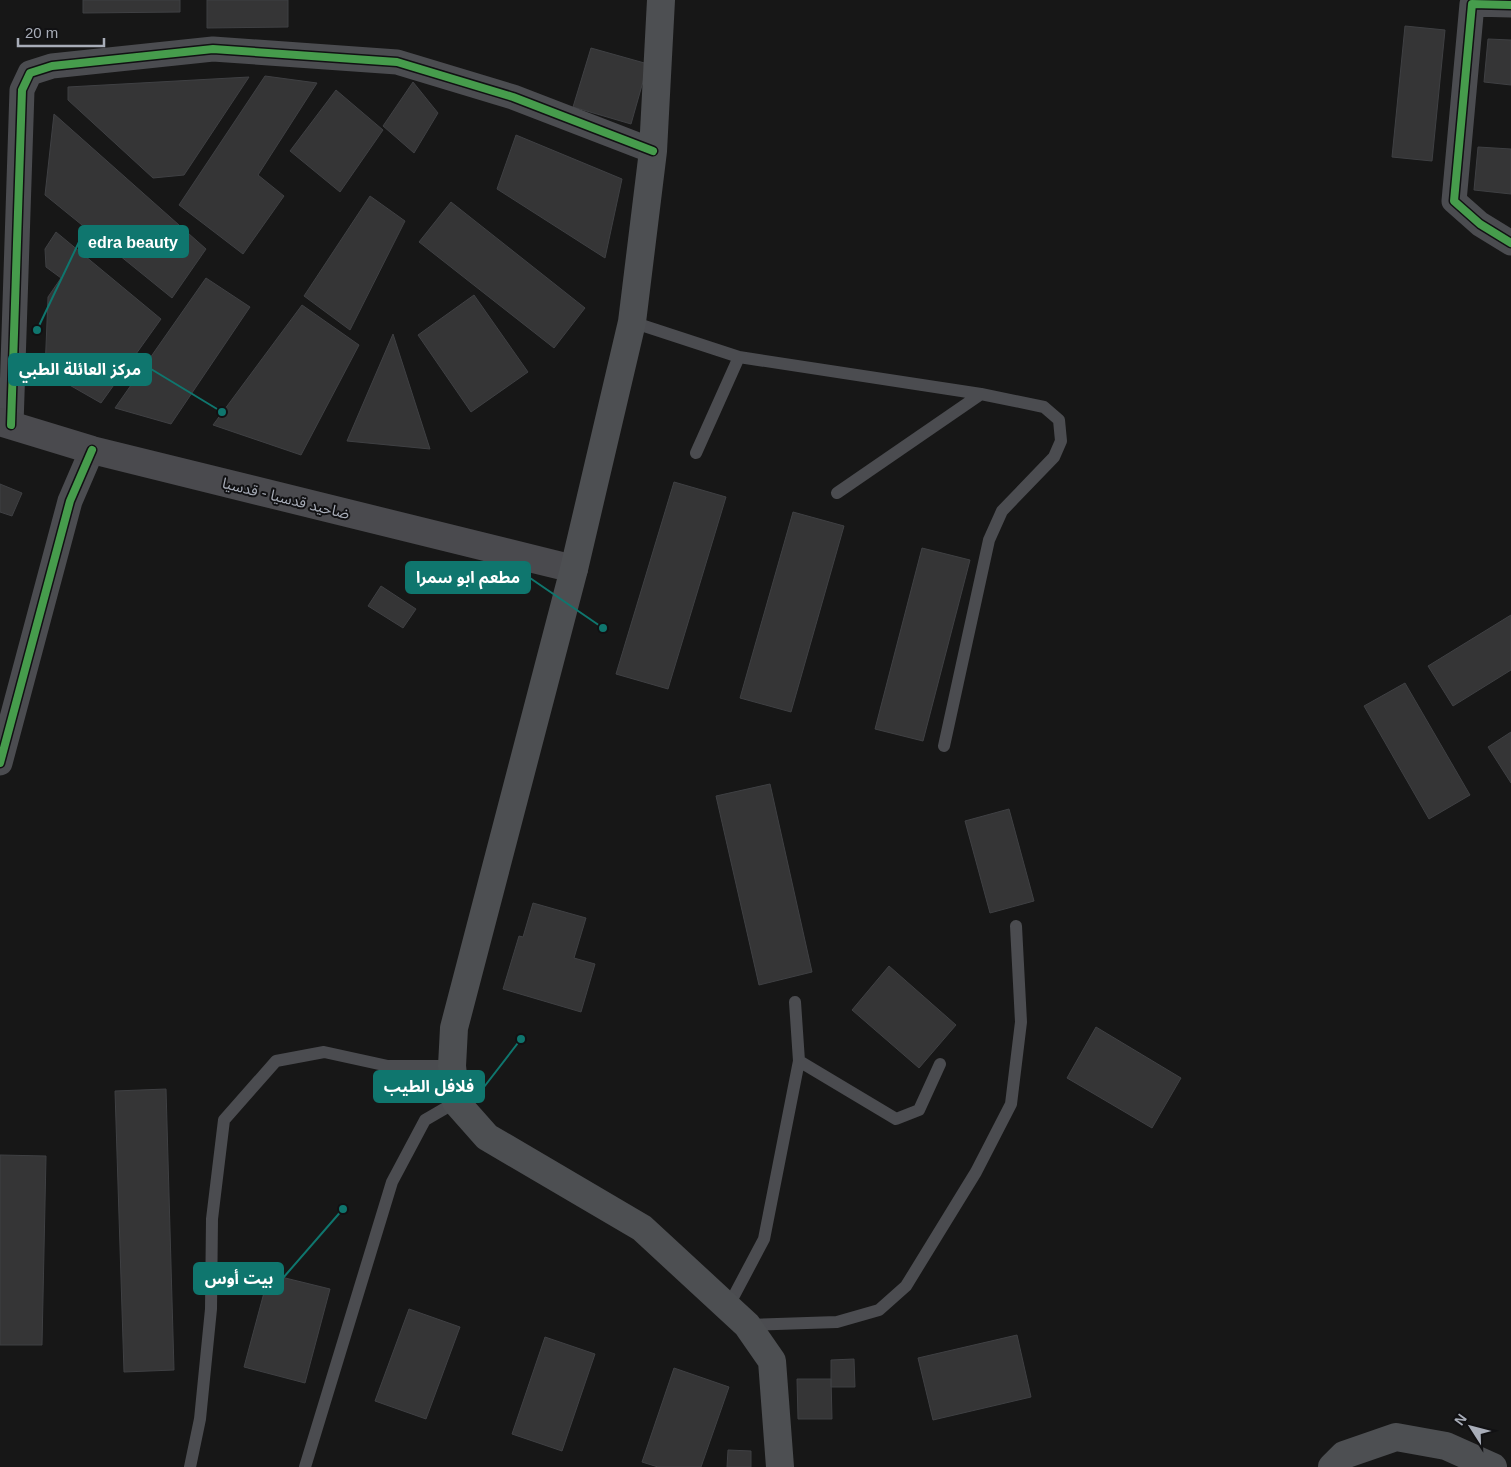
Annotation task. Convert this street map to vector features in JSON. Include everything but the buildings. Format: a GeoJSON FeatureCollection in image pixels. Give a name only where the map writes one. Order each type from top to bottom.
{"type":"FeatureCollection","features":[{"type":"Feature","properties":{"kind":"main road"},"geometry":{"type":"LineString","coordinates":[[661,0],[653,151],[632,322],[574,569],[454,1028],[452,1066],[456,1102],[487,1137],[642,1228],[737,1316],[772,1361],[780,1467]]}},
{"type":"Feature","properties":{"kind":"main road","name":"ضاحيد قدسيا - قدسيا"},"geometry":{"type":"LineString","coordinates":[[5,424],[92,450],[574,569]]}},
{"type":"Feature","properties":{"kind":"main road"},"geometry":{"type":"LineString","coordinates":[[1332,1467],[1344,1455],[1396,1436],[1446,1446],[1493,1467]]}},
{"type":"Feature","properties":{"kind":"street"},"geometry":{"type":"LineString","coordinates":[[1511,5],[1472,4],[1454,201],[1480,224],[1511,243]]}},
{"type":"Feature","properties":{"kind":"street"},"geometry":{"type":"LineString","coordinates":[[5,424],[22,90],[30,73],[52,66],[213,49],[397,62],[513,97],[653,151]]}},
{"type":"Feature","properties":{"kind":"street"},"geometry":{"type":"LineString","coordinates":[[0,763],[70,501],[92,450]]}},
{"type":"Feature","properties":{"kind":"lane"},"geometry":{"type":"LineString","coordinates":[[632,322],[739,357],[981,394],[1044,407],[1059,420],[1061,441],[1054,457],[1002,512],[989,540],[944,746]]}},
{"type":"Feature","properties":{"kind":"lane"},"geometry":{"type":"LineString","coordinates":[[696,453],[739,357]]}},
{"type":"Feature","properties":{"kind":"lane"},"geometry":{"type":"LineString","coordinates":[[837,493],[981,394]]}},
{"type":"Feature","properties":{"kind":"lane"},"geometry":{"type":"LineString","coordinates":[[795,1002],[799,1061],[764,1239],[737,1316],[837,1322],[879,1310],[906,1286],[976,1172],[1011,1104],[1021,1022],[1016,926]]}},
{"type":"Feature","properties":{"kind":"lane"},"geometry":{"type":"LineString","coordinates":[[190,1467],[200,1419],[211,1309],[212,1219],[224,1120],[276,1061],[324,1052],[388,1066],[452,1066]]}},
{"type":"Feature","properties":{"kind":"lane"},"geometry":{"type":"LineString","coordinates":[[799,1061],[896,1119],[919,1110],[940,1064]]}},
{"type":"Feature","properties":{"kind":"lane"},"geometry":{"type":"LineString","coordinates":[[305,1467],[392,1182],[424,1120],[456,1102]]}},
{"type":"Feature","properties":{"kind":"cycle path"},"geometry":{"type":"LineString","coordinates":[[1511,5],[1472,4],[1454,201],[1480,224],[1511,243]]}},
{"type":"Feature","properties":{"kind":"cycle path"},"geometry":{"type":"LineString","coordinates":[[11,425],[22,90],[30,73],[52,66],[213,49],[397,62],[513,97],[653,151]]}},
{"type":"Feature","properties":{"kind":"cycle path"},"geometry":{"type":"LineString","coordinates":[[0,763],[70,501],[92,450]]}},
{"type":"Feature","properties":{"kind":"place","name":"edra beauty"},"geometry":{"type":"Point","coordinates":[37,330]}},
{"type":"Feature","properties":{"kind":"place","name":"مركز العائلة الطبي"},"geometry":{"type":"Point","coordinates":[222,412]}},
{"type":"Feature","properties":{"kind":"place","name":"مطعم ابو سمرا"},"geometry":{"type":"Point","coordinates":[603,628]}},
{"type":"Feature","properties":{"kind":"place","name":"فلافل الطيب"},"geometry":{"type":"Point","coordinates":[521,1039]}},
{"type":"Feature","properties":{"kind":"place","name":"بيت أوس"},"geometry":{"type":"Point","coordinates":[343,1209]}}]}
